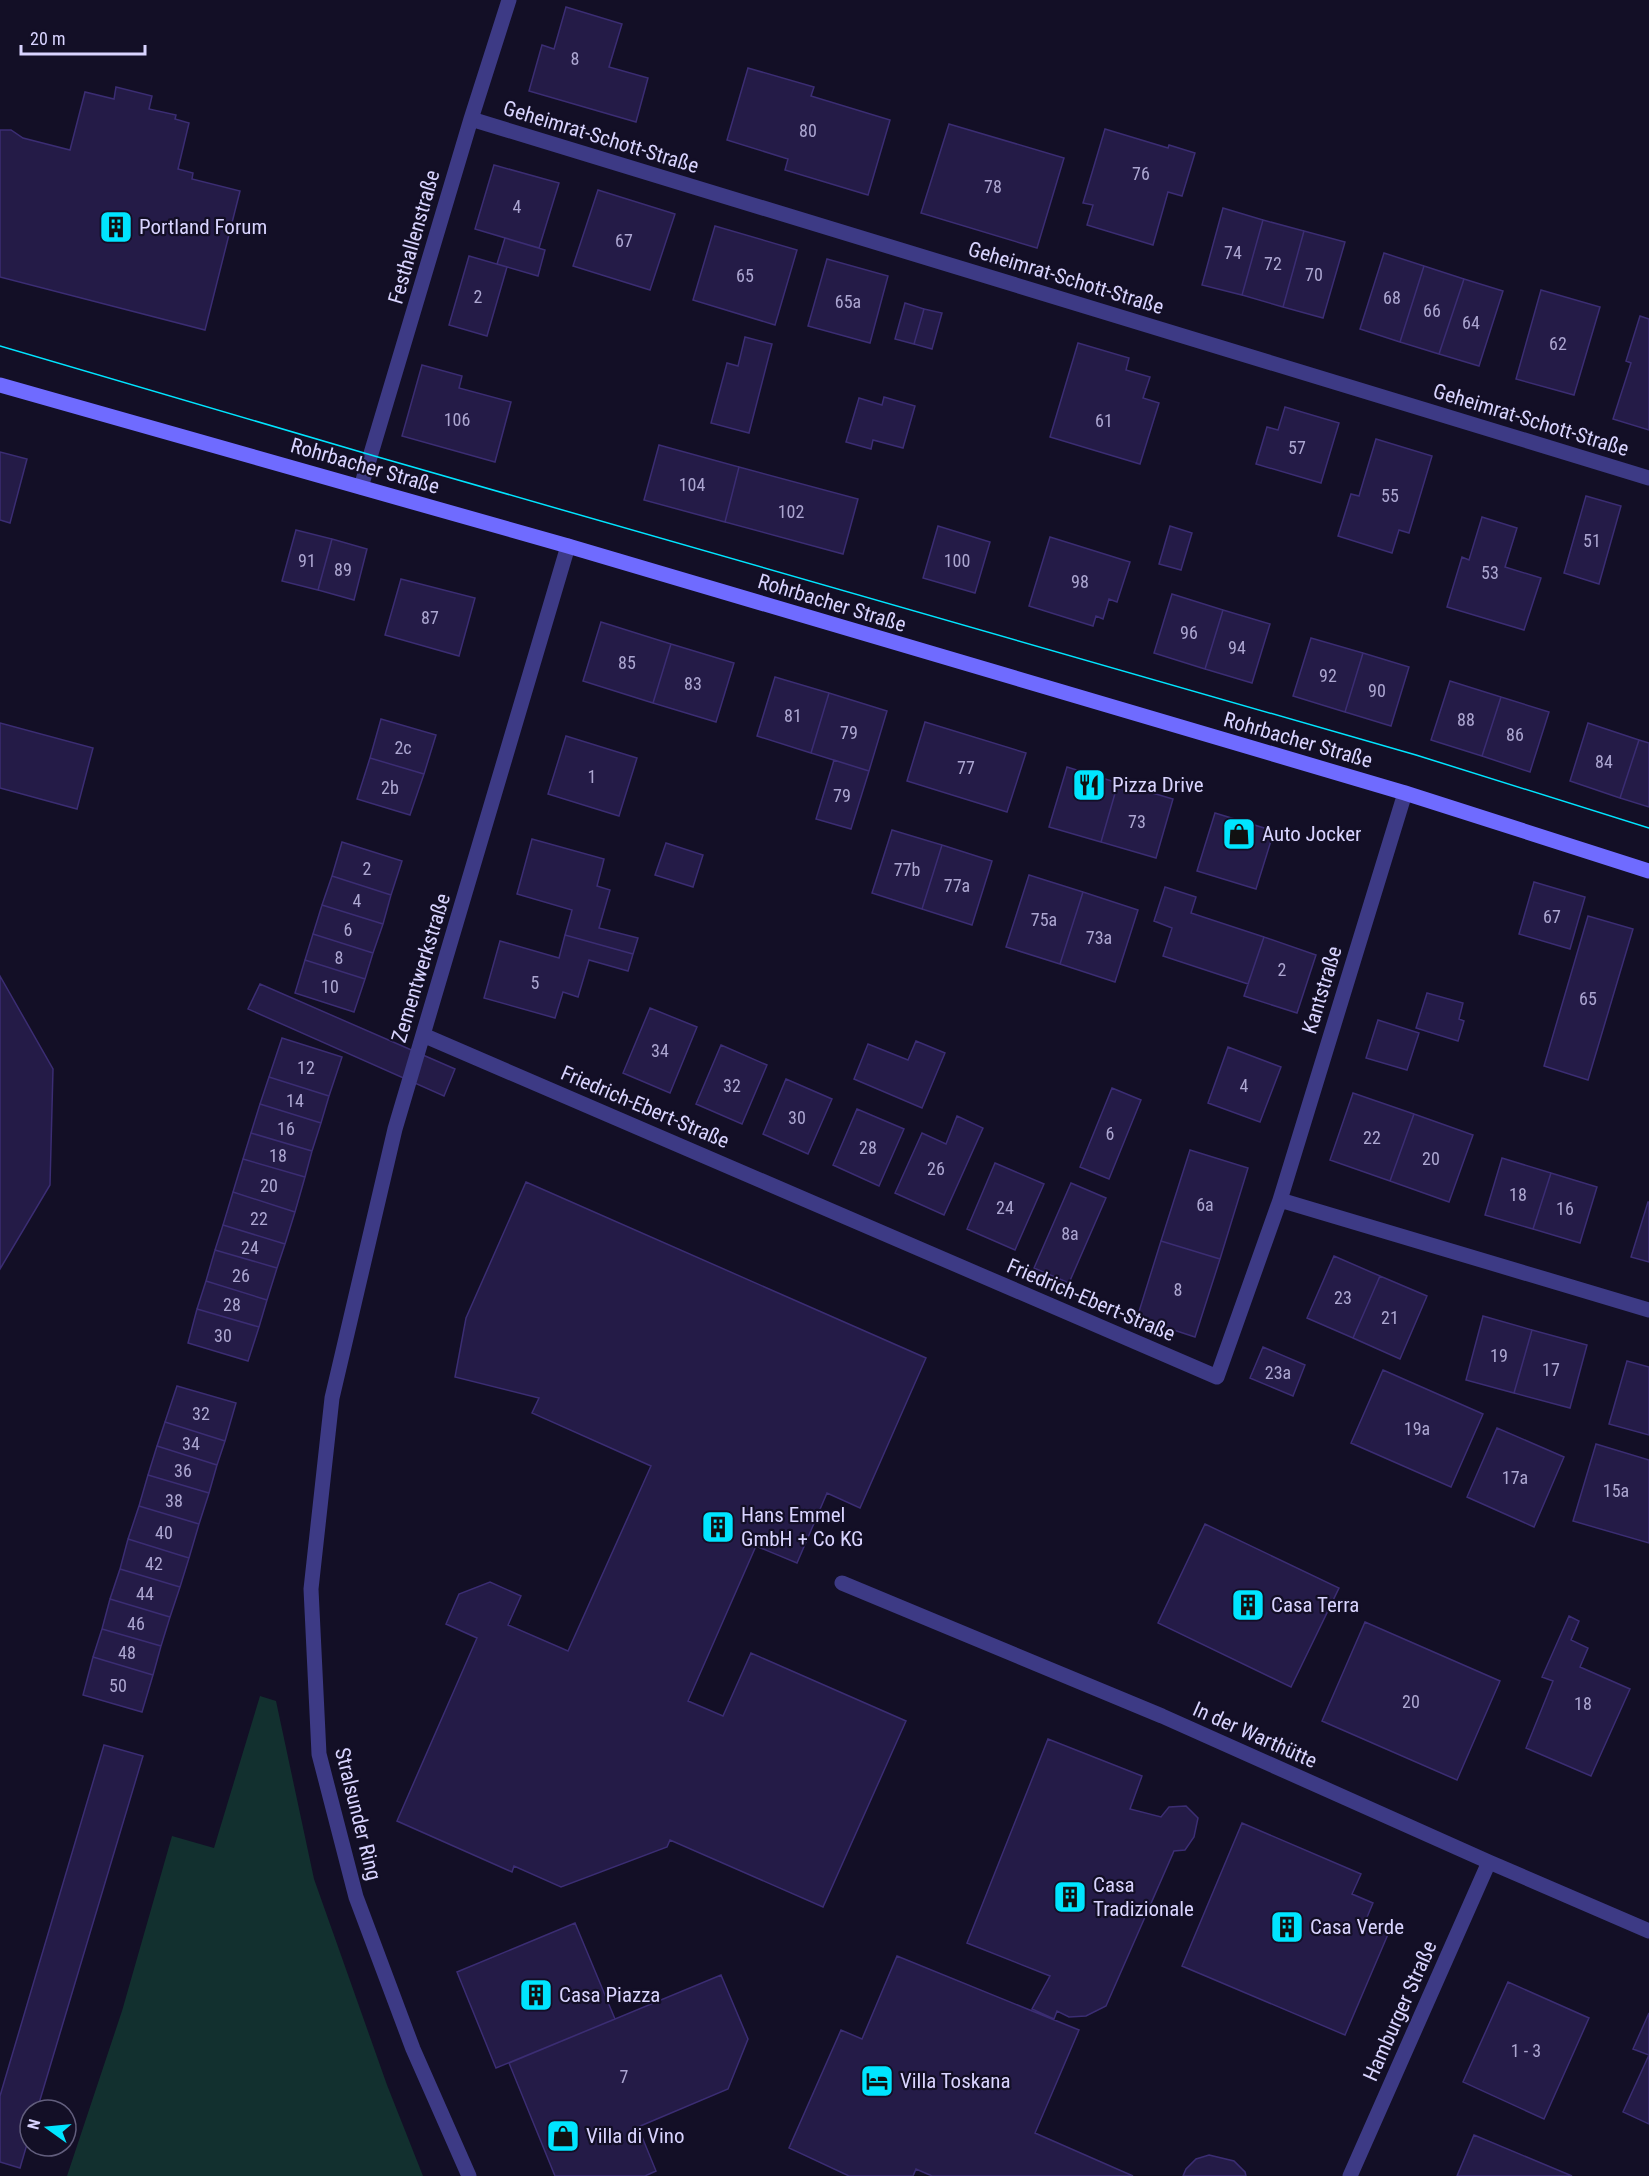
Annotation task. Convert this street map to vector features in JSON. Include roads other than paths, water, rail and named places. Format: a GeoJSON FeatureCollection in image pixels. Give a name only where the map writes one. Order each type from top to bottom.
{"type":"FeatureCollection","features":[{"type":"Feature","properties":{"kind":"main road","name":"Rohrbacher Straße"},"geometry":{"type":"LineString","coordinates":[[0,385],[568,546],[1405,793],[1649,871]]}},
{"type":"Feature","properties":{"kind":"street","name":"Festhallenstraße"},"geometry":{"type":"LineString","coordinates":[[361,487],[509,0]]}},
{"type":"Feature","properties":{"kind":"street","name":"Geheimrat-Schott-Straße"},"geometry":{"type":"LineString","coordinates":[[471,119],[1649,478]]}},
{"type":"Feature","properties":{"kind":"street","name":"Zementwerkstraße"},"geometry":{"type":"LineString","coordinates":[[331,1406],[395,1129],[568,546]]}},
{"type":"Feature","properties":{"kind":"street","name":"Kantstraße"},"geometry":{"type":"LineString","coordinates":[[1280,1200],[1405,793]]}},
{"type":"Feature","properties":{"kind":"street","name":"Friedrich-Ebert-Straße"},"geometry":{"type":"LineString","coordinates":[[423,1035],[1217,1377],[1280,1200]]}},
{"type":"Feature","properties":{"kind":"street"},"geometry":{"type":"LineString","coordinates":[[1280,1200],[1649,1310]]}},
{"type":"Feature","properties":{"kind":"street","name":"Stralsunder Ring"},"geometry":{"type":"LineString","coordinates":[[331,1406],[311,1589],[319,1754],[356,1897],[413,2049],[469,2176]]}},
{"type":"Feature","properties":{"kind":"street","name":"In der Warthütte"},"geometry":{"type":"LineString","coordinates":[[842,1583],[1162,1716],[1489,1863],[1649,1931]]}},
{"type":"Feature","properties":{"kind":"street","name":"Hamburger Straße"},"geometry":{"type":"LineString","coordinates":[[1350,2176],[1489,1863]]}},
{"type":"Feature","properties":{"kind":"tram line"},"geometry":{"type":"LineString","coordinates":[[0,346],[1416,755],[1649,828]]}},
{"type":"Feature","properties":{"kind":"place","name":"Portland Forum"},"geometry":{"type":"Point","coordinates":[116,227]}},
{"type":"Feature","properties":{"kind":"place","name":"Pizza Drive"},"geometry":{"type":"Point","coordinates":[1089,785]}},
{"type":"Feature","properties":{"kind":"place","name":"Auto Jocker"},"geometry":{"type":"Point","coordinates":[1239,834]}},
{"type":"Feature","properties":{"kind":"place","name":"Hans Emmel GmbH + Co KG"},"geometry":{"type":"Point","coordinates":[718,1527]}},
{"type":"Feature","properties":{"kind":"place","name":"Casa Terra"},"geometry":{"type":"Point","coordinates":[1248,1605]}},
{"type":"Feature","properties":{"kind":"place","name":"Casa Tradizionale"},"geometry":{"type":"Point","coordinates":[1070,1897]}},
{"type":"Feature","properties":{"kind":"place","name":"Casa Verde"},"geometry":{"type":"Point","coordinates":[1287,1927]}},
{"type":"Feature","properties":{"kind":"place","name":"Casa Piazza"},"geometry":{"type":"Point","coordinates":[536,1995]}},
{"type":"Feature","properties":{"kind":"place","name":"Villa Toskana"},"geometry":{"type":"Point","coordinates":[877,2081]}},
{"type":"Feature","properties":{"kind":"place","name":"Villa di Vino"},"geometry":{"type":"Point","coordinates":[563,2136]}}]}
